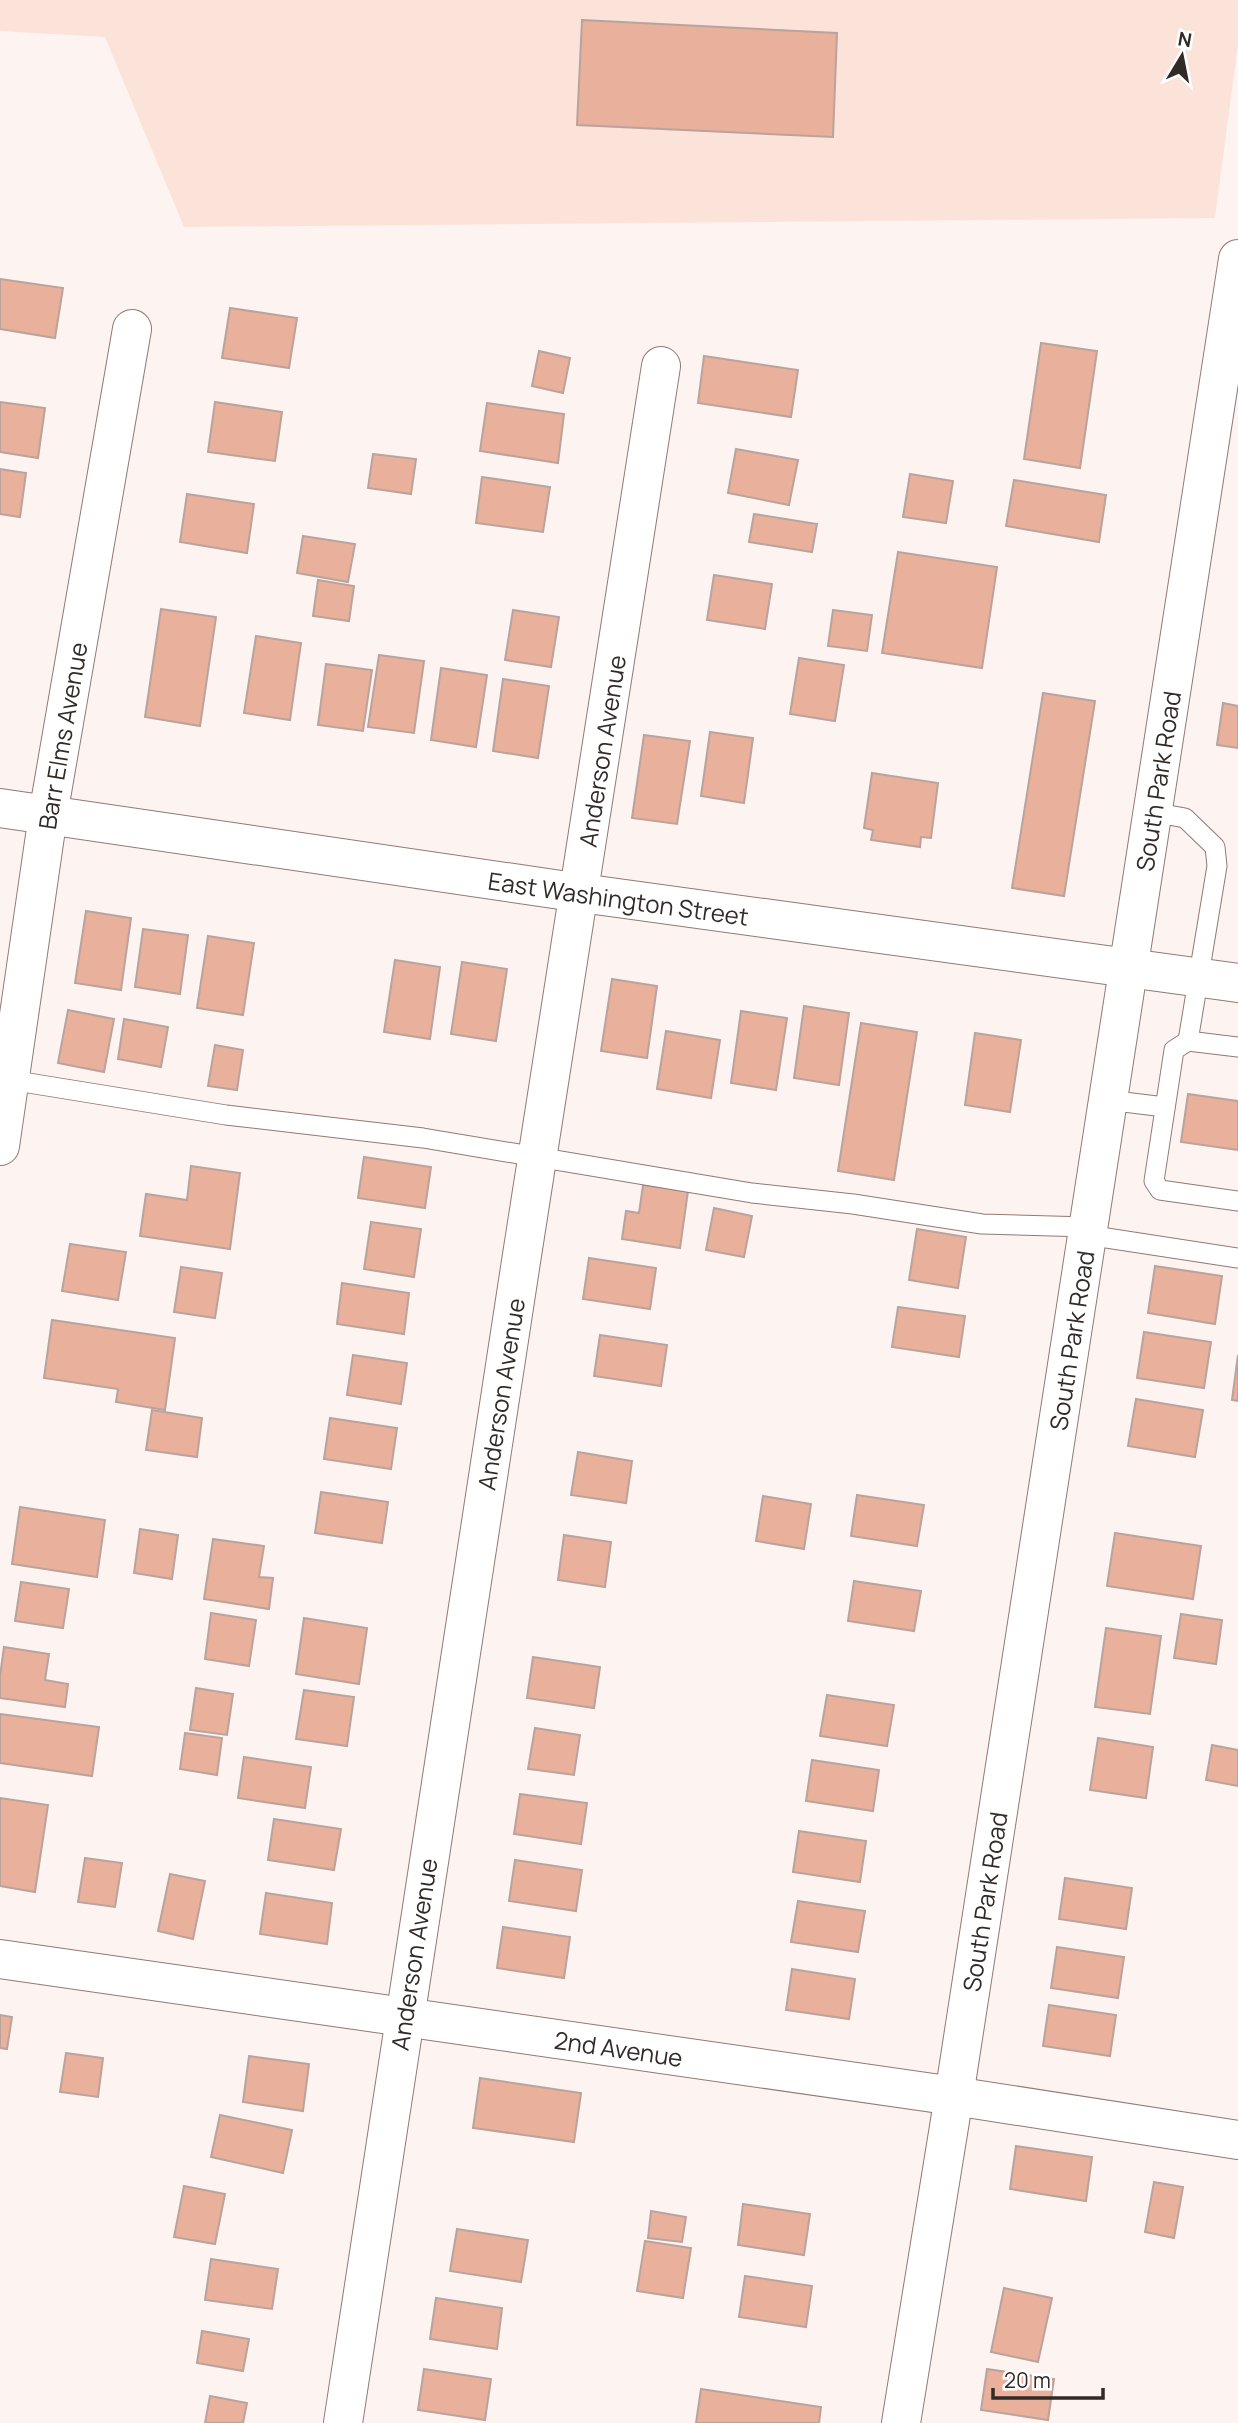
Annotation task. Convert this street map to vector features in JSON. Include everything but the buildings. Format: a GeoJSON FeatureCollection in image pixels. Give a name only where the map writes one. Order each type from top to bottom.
{"type":"FeatureCollection","features":[{"type":"Feature","properties":{"kind":"street","name":"South Park Road"},"geometry":{"type":"LineString","coordinates":[[901,2423],[1238,260]]}},
{"type":"Feature","properties":{"kind":"street","name":"Barr Elms Avenue"},"geometry":{"type":"LineString","coordinates":[[0,1146],[48,816],[132,329]]}},
{"type":"Feature","properties":{"kind":"street","name":"Anderson Avenue"},"geometry":{"type":"LineString","coordinates":[[343,2423],[402,2016],[581,893],[661,366]]}},
{"type":"Feature","properties":{"kind":"street","name":"East Washington Street"},"geometry":{"type":"LineString","coordinates":[[0,808],[581,893],[1238,983]]}},
{"type":"Feature","properties":{"kind":"street","name":"2nd Avenue"},"geometry":{"type":"LineString","coordinates":[[0,1959],[954,2095],[1238,2140]]}},
{"type":"Feature","properties":{"kind":"lane"},"geometry":{"type":"LineString","coordinates":[[1152,812],[1185,818],[1215,847],[1217,866],[1188,1041]]}},
{"type":"Feature","properties":{"kind":"lane"},"geometry":{"type":"LineString","coordinates":[[1238,1047],[1188,1041],[1174,1050],[1154,1181],[1160,1190],[1238,1201]]}},
{"type":"Feature","properties":{"kind":"lane"},"geometry":{"type":"LineString","coordinates":[[10,1080],[226,1115],[423,1138],[752,1192],[982,1224],[1087,1231],[1238,1258]]}},
{"type":"Feature","properties":{"kind":"lane"},"geometry":{"type":"LineString","coordinates":[[1108,1100],[1165,1107]]}},
{"type":"Feature","properties":{"kind":"shaded area"},"geometry":{"type":"Polygon","coordinates":[[[0,0],[1238,0],[1238,44],[1215,218],[184,227],[105,37],[0,31],[0,0]]]}}]}
